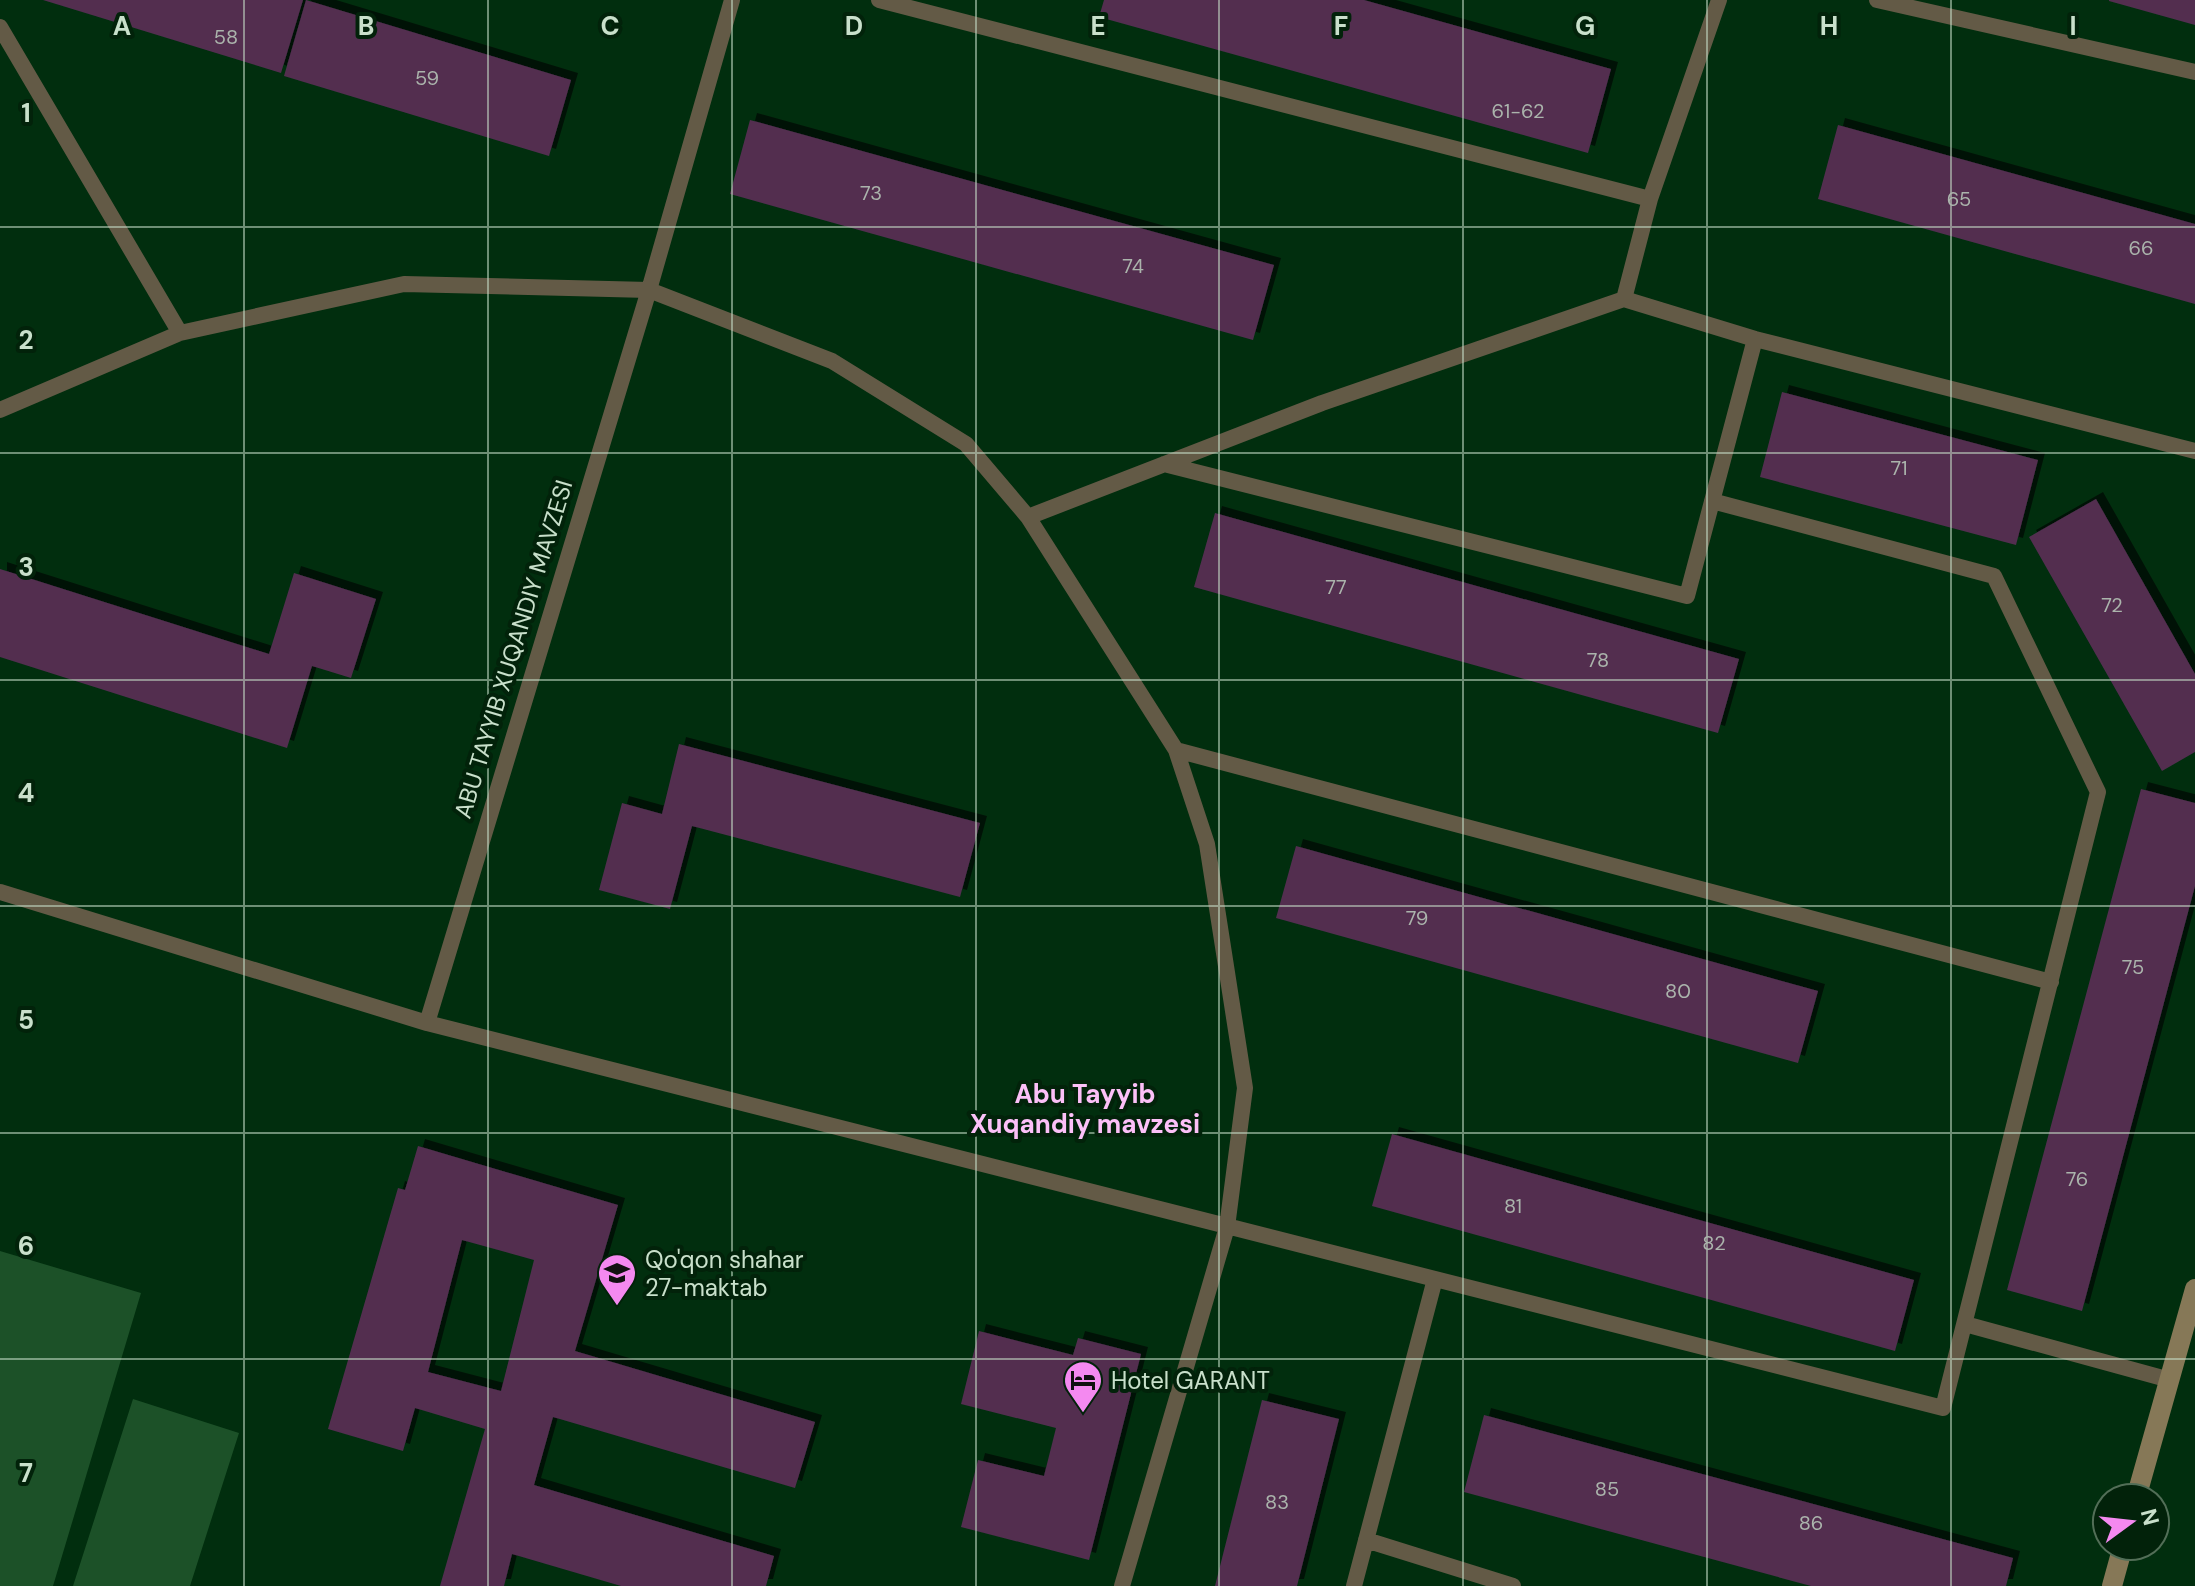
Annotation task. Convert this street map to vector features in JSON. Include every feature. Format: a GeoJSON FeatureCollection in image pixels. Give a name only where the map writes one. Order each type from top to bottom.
{"type":"FeatureCollection","features":[{"type":"Feature","properties":{"kind":"street"},"geometry":{"type":"LineString","coordinates":[[2141,1482],[2195,1289]]}},
{"type":"Feature","properties":{"kind":"street"},"geometry":{"type":"LineString","coordinates":[[2112,1586],[2119,1562]]}},
{"type":"Feature","properties":{"kind":"lane","name":"ABU TAYYIB XUQANDIY MAVZESI"},"geometry":{"type":"LineString","coordinates":[[427,1023],[649,290],[732,0]]}},
{"type":"Feature","properties":{"kind":"lane"},"geometry":{"type":"LineString","coordinates":[[879,0],[926,6],[1650,199]]}},
{"type":"Feature","properties":{"kind":"lane"},"geometry":{"type":"LineString","coordinates":[[1624,299],[1650,199],[1719,0]]}},
{"type":"Feature","properties":{"kind":"lane"},"geometry":{"type":"LineString","coordinates":[[1877,0],[2195,72]]}},
{"type":"Feature","properties":{"kind":"lane"},"geometry":{"type":"LineString","coordinates":[[0,27],[180,333]]}},
{"type":"Feature","properties":{"kind":"lane"},"geometry":{"type":"LineString","coordinates":[[0,410],[180,333],[404,284],[649,290],[832,361],[966,444],[1028,517],[1176,750],[1207,844],[1245,1088],[1227,1227],[1122,1586]]}},
{"type":"Feature","properties":{"kind":"lane"},"geometry":{"type":"LineString","coordinates":[[1028,517],[1322,403],[1624,299],[1755,339],[2195,451]]}},
{"type":"Feature","properties":{"kind":"lane"},"geometry":{"type":"LineString","coordinates":[[1164,464],[1687,596],[1755,339]]}},
{"type":"Feature","properties":{"kind":"lane"},"geometry":{"type":"LineString","coordinates":[[0,892],[427,1023],[1943,1408],[2098,792],[1994,576],[1712,501]]}},
{"type":"Feature","properties":{"kind":"lane"},"geometry":{"type":"LineString","coordinates":[[1176,750],[2051,982]]}},
{"type":"Feature","properties":{"kind":"lane"},"geometry":{"type":"LineString","coordinates":[[1354,1586],[1435,1279]]}},
{"type":"Feature","properties":{"kind":"lane"},"geometry":{"type":"LineString","coordinates":[[1965,1324],[2170,1380]]}},
{"type":"Feature","properties":{"kind":"lane"},"geometry":{"type":"LineString","coordinates":[[1366,1540],[1513,1586]]}},
{"type":"Feature","properties":{"kind":"green space"},"geometry":{"type":"Polygon","coordinates":[[[0,1251],[141,1293],[53,1586],[0,1586],[0,1251]]]}},
{"type":"Feature","properties":{"kind":"green space"},"geometry":{"type":"Polygon","coordinates":[[[133,1399],[239,1433],[190,1586],[73,1586],[133,1399]]]}},
{"type":"Feature","properties":{"kind":"building"},"geometry":{"type":"Polygon","coordinates":[[[43,0],[303,0],[281,73],[43,0]]]}},
{"type":"Feature","properties":{"kind":"building"},"geometry":{"type":"Polygon","coordinates":[[[306,0],[571,80],[549,156],[284,76],[306,0]]]}},
{"type":"Feature","properties":{"kind":"building"},"geometry":{"type":"Polygon","coordinates":[[[1104,0],[1364,0],[1611,69],[1588,153],[1099,17],[1104,0]]]}},
{"type":"Feature","properties":{"kind":"building"},"geometry":{"type":"Polygon","coordinates":[[[2195,0],[2195,25],[2109,1],[2195,0]]]}},
{"type":"Feature","properties":{"kind":"building"},"geometry":{"type":"Polygon","coordinates":[[[750,120],[1274,265],[1253,340],[730,194],[750,120]]]}},
{"type":"Feature","properties":{"kind":"building"},"geometry":{"type":"Polygon","coordinates":[[[1838,125],[2195,224],[2195,304],[1818,199],[1838,125]]]}},
{"type":"Feature","properties":{"kind":"building"},"geometry":{"type":"Polygon","coordinates":[[[1782,392],[2038,460],[2016,545],[1760,477],[1782,392]]]}},
{"type":"Feature","properties":{"kind":"building"},"geometry":{"type":"Polygon","coordinates":[[[2096,499],[2195,674],[2195,752],[2162,771],[2029,537],[2096,499]]]}},
{"type":"Feature","properties":{"kind":"building"},"geometry":{"type":"Polygon","coordinates":[[[1215,513],[1739,659],[1718,733],[1194,587],[1215,513]]]}},
{"type":"Feature","properties":{"kind":"building"},"geometry":{"type":"Polygon","coordinates":[[[0,569],[269,654],[294,573],[376,599],[351,678],[312,666],[287,748],[0,657],[0,569]]]}},
{"type":"Feature","properties":{"kind":"building"},"geometry":{"type":"Polygon","coordinates":[[[679,744],[980,823],[960,897],[692,826],[670,909],[599,890],[622,803],[662,814],[679,744]]]}},
{"type":"Feature","properties":{"kind":"building"},"geometry":{"type":"Polygon","coordinates":[[[2141,789],[2195,803],[2195,886],[2082,1311],[2007,1290],[2141,789]]]}},
{"type":"Feature","properties":{"kind":"building"},"geometry":{"type":"Polygon","coordinates":[[[1296,846],[1818,991],[1798,1063],[1276,918],[1296,846]]]}},
{"type":"Feature","properties":{"kind":"building"},"geometry":{"type":"Polygon","coordinates":[[[1392,1134],[1914,1280],[1895,1351],[1372,1206],[1392,1134]]]}},
{"type":"Feature","properties":{"kind":"building"},"geometry":{"type":"Polygon","coordinates":[[[418,1146],[618,1205],[575,1351],[815,1422],[795,1488],[553,1417],[534,1485],[774,1556],[766,1586],[621,1586],[512,1554],[504,1586],[440,1586],[485,1429],[415,1408],[403,1451],[328,1429],[398,1188],[405,1190],[418,1146]],[[462,1240],[428,1372],[501,1391],[534,1260],[462,1240]]]}},
{"type":"Feature","properties":{"kind":"building"},"geometry":{"type":"Polygon","coordinates":[[[979,1331],[1073,1355],[1078,1338],[1141,1354],[1089,1560],[961,1527],[978,1460],[1044,1476],[1056,1428],[961,1404],[979,1331]]]}},
{"type":"Feature","properties":{"kind":"building"},"geometry":{"type":"Polygon","coordinates":[[[1262,1400],[1339,1419],[1297,1586],[1215,1586],[1262,1400]]]}},
{"type":"Feature","properties":{"kind":"building"},"geometry":{"type":"Polygon","coordinates":[[[1484,1415],[2013,1558],[2006,1586],[1811,1586],[1464,1492],[1484,1415]]]}},
{"type":"Feature","properties":{"kind":"place","name":"Qo'qon shahar 27-maktab"},"geometry":{"type":"Point","coordinates":[617,1307]}},
{"type":"Feature","properties":{"kind":"place","name":"Hotel GARANT"},"geometry":{"type":"Point","coordinates":[1083,1414]}},
{"type":"Feature","properties":{"kind":"district","name":"Abu Tayyib Xuqandiy mavzesi"},"geometry":{"type":"Point","coordinates":[1085,1109]}}]}
